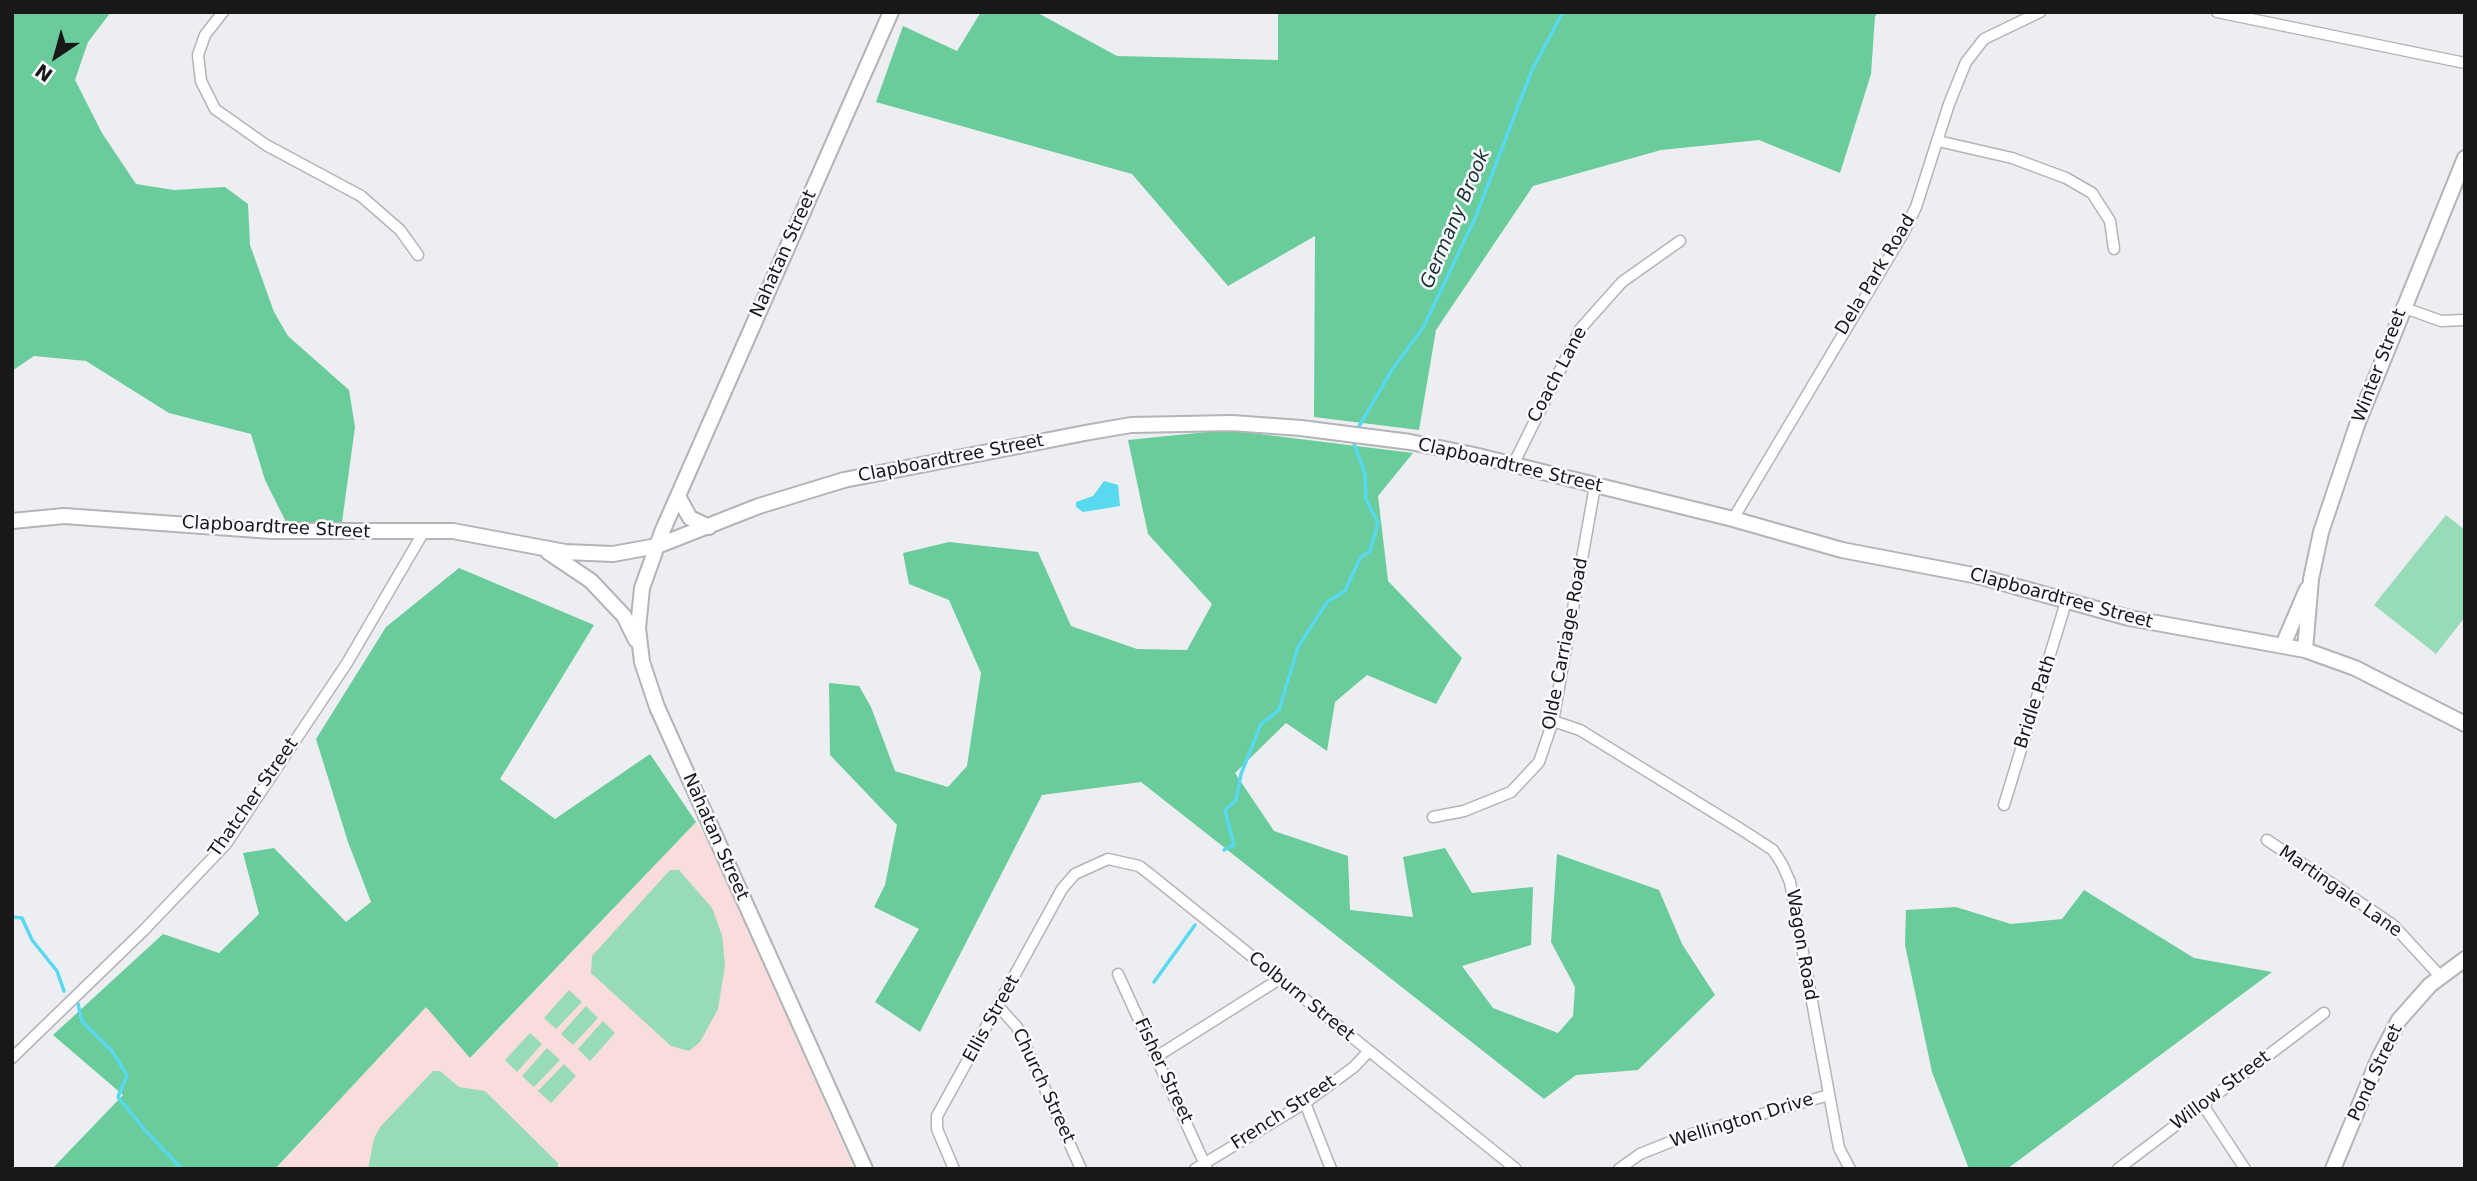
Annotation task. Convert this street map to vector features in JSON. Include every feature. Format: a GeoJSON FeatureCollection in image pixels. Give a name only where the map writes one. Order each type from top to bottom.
{"type":"FeatureCollection","features":[{"type":"Feature","properties":{"kind":"street"},"geometry":{"type":"LineString","coordinates":[[222,12],[205,34],[198,55],[201,81],[215,109],[266,145],[361,196],[400,230],[418,255]]}},
{"type":"Feature","properties":{"kind":"street","name":"Nahatan Street"},"geometry":{"type":"LineString","coordinates":[[864,1169],[657,707],[639,647],[638,615],[642,588],[657,546],[891,12]]}},
{"type":"Feature","properties":{"kind":"street","name":"Dela Park Road"},"geometry":{"type":"LineString","coordinates":[[1733,519],[1904,232],[1916,207],[1949,104],[1974,49],[1984,39],[2040,12]]}},
{"type":"Feature","properties":{"kind":"street"},"geometry":{"type":"LineString","coordinates":[[2217,12],[2465,63]]}},
{"type":"Feature","properties":{"kind":"street"},"geometry":{"type":"LineString","coordinates":[[1938,141],[2012,158],[2066,178],[2092,193],[2110,221],[2114,249]]}},
{"type":"Feature","properties":{"kind":"street","name":"Winter Street"},"geometry":{"type":"LineString","coordinates":[[2305,650],[2311,579],[2321,532],[2358,422],[2402,307],[2465,158]]}},
{"type":"Feature","properties":{"kind":"street","name":"Coach Lane"},"geometry":{"type":"LineString","coordinates":[[1513,465],[1581,328],[1622,282],[1680,241]]}},
{"type":"Feature","properties":{"kind":"street"},"geometry":{"type":"LineString","coordinates":[[2402,307],[2441,321],[2465,320]]}},
{"type":"Feature","properties":{"kind":"street","name":"Clapboardtree Street"},"geometry":{"type":"LineString","coordinates":[[12,521],[64,516],[272,531],[453,531],[488,535],[539,547],[603,554],[631,552],[657,546],[760,506],[844,480],[1131,425],[1232,423],[1301,428],[1410,442],[1733,519],[1842,550],[1946,569],[2174,628],[2305,650],[2355,668],[2462,718]]}},
{"type":"Feature","properties":{"kind":"street","name":"Olde Carriage Road"},"geometry":{"type":"LineString","coordinates":[[1433,817],[1464,811],[1511,792],[1539,762],[1553,721],[1595,485]]}},
{"type":"Feature","properties":{"kind":"street"},"geometry":{"type":"LineString","coordinates":[[678,496],[690,518],[709,527]]}},
{"type":"Feature","properties":{"kind":"street","name":"Thatcher Street"},"geometry":{"type":"LineString","coordinates":[[12,1058],[143,931],[226,844],[347,663],[423,533]]}},
{"type":"Feature","properties":{"kind":"street","name":"Clapboardtree Street"},"geometry":{"type":"LineString","coordinates":[[539,547],[592,581],[624,616],[639,647]]}},
{"type":"Feature","properties":{"kind":"street","name":"Winter Street"},"geometry":{"type":"LineString","coordinates":[[2283,645],[2311,579]]}},
{"type":"Feature","properties":{"kind":"street","name":"Bridle Path"},"geometry":{"type":"LineString","coordinates":[[2004,805],[2067,599]]}},
{"type":"Feature","properties":{"kind":"street","name":"Wagon Road"},"geometry":{"type":"LineString","coordinates":[[1553,721],[1580,730],[1773,850],[1790,882],[1839,1148],[1850,1169]]}},
{"type":"Feature","properties":{"kind":"street","name":"Martingale Lane"},"geometry":{"type":"LineString","coordinates":[[2267,841],[2393,925],[2440,976]]}},
{"type":"Feature","properties":{"kind":"street","name":"Colburn Street"},"geometry":{"type":"LineString","coordinates":[[1075,874],[1108,859],[1139,866],[1516,1169]]}},
{"type":"Feature","properties":{"kind":"street","name":"Ellis Street"},"geometry":{"type":"LineString","coordinates":[[954,1169],[937,1129],[937,1115],[1062,889],[1075,874]]}},
{"type":"Feature","properties":{"kind":"street","name":"Pond Street"},"geometry":{"type":"LineString","coordinates":[[2333,1169],[2388,1040],[2411,1004],[2440,976],[2465,959]]}},
{"type":"Feature","properties":{"kind":"street","name":"Fisher Street"},"geometry":{"type":"LineString","coordinates":[[1118,974],[1202,1167]]}},
{"type":"Feature","properties":{"kind":"street"},"geometry":{"type":"LineString","coordinates":[[1156,1057],[1278,980]]}},
{"type":"Feature","properties":{"kind":"street","name":"Church Street"},"geometry":{"type":"LineString","coordinates":[[999,1007],[1017,1027],[1081,1169]]}},
{"type":"Feature","properties":{"kind":"street","name":"Willow Street"},"geometry":{"type":"LineString","coordinates":[[2118,1169],[2324,1013]]}},
{"type":"Feature","properties":{"kind":"street","name":"French Street"},"geometry":{"type":"LineString","coordinates":[[1202,1167],[1305,1102],[1354,1067],[1368,1052]]}},
{"type":"Feature","properties":{"kind":"street","name":"Wellington Drive"},"geometry":{"type":"LineString","coordinates":[[1619,1169],[1640,1154],[1685,1136],[1829,1095]]}},
{"type":"Feature","properties":{"kind":"street"},"geometry":{"type":"LineString","coordinates":[[1305,1102],[1331,1169]]}},
{"type":"Feature","properties":{"kind":"street"},"geometry":{"type":"LineString","coordinates":[[2203,1105],[2245,1169]]}},
{"type":"Feature","properties":{"kind":"shaded area"},"geometry":{"type":"Polygon","coordinates":[[[696,822],[714,851],[854,1169],[276,1169],[426,1006],[471,1058],[696,822]]]}},
{"type":"Feature","properties":{"kind":"green space"},"geometry":{"type":"Polygon","coordinates":[[[12,12],[111,12],[88,42],[75,80],[102,133],[136,184],[174,190],[225,187],[248,204],[250,245],[274,312],[288,336],[349,390],[355,427],[342,522],[286,522],[265,480],[251,434],[169,413],[86,361],[34,356],[12,371],[12,12]]]}},
{"type":"Feature","properties":{"kind":"green space"},"geometry":{"type":"Polygon","coordinates":[[[981,12],[1036,12],[1117,56],[1278,60],[1278,12],[1879,12],[1875,16],[1871,74],[1840,173],[1759,140],[1661,150],[1533,186],[1436,330],[1419,430],[1314,417],[1315,236],[1228,286],[1132,174],[876,102],[903,26],[957,51],[981,12]]]}},
{"type":"Feature","properties":{"kind":"green space"},"geometry":{"type":"Polygon","coordinates":[[[1227,430],[1413,453],[1378,496],[1388,581],[1462,658],[1436,704],[1367,675],[1335,702],[1327,751],[1286,723],[1235,773],[1274,831],[1348,856],[1350,910],[1413,917],[1403,857],[1445,848],[1472,893],[1533,887],[1531,945],[1462,966],[1493,1008],[1558,1033],[1573,1016],[1575,987],[1551,942],[1557,854],[1659,890],[1682,944],[1715,995],[1638,1070],[1576,1075],[1544,1099],[1141,782],[1042,795],[920,1032],[875,1002],[919,929],[874,907],[885,885],[897,825],[830,755],[829,683],[859,686],[871,707],[895,771],[948,787],[967,766],[981,673],[949,600],[909,584],[903,553],[949,542],[1038,552],[1071,626],[1137,649],[1187,650],[1212,604],[1148,534],[1128,440],[1227,430]]]}},
{"type":"Feature","properties":{"kind":"green space"},"geometry":{"type":"Polygon","coordinates":[[[2446,515],[2465,530],[2465,617],[2436,654],[2374,605],[2446,515]]]}},
{"type":"Feature","properties":{"kind":"green space"},"geometry":{"type":"Polygon","coordinates":[[[459,568],[594,625],[500,779],[555,819],[650,754],[696,822],[470,1058],[426,1007],[275,1169],[52,1169],[123,1095],[53,1035],[163,934],[219,953],[259,914],[243,853],[274,848],[346,922],[371,902],[348,842],[316,739],[386,627],[459,568]]]}},
{"type":"Feature","properties":{"kind":"green space"},"geometry":{"type":"Polygon","coordinates":[[[670,870],[679,870],[712,908],[722,935],[725,965],[718,1009],[700,1042],[689,1051],[671,1046],[591,973],[592,956],[670,870]]]}},
{"type":"Feature","properties":{"kind":"green space"},"geometry":{"type":"Polygon","coordinates":[[[2084,890],[2194,958],[2272,972],[2007,1169],[1969,1169],[1932,1072],[1905,945],[1906,910],[1956,907],[2011,924],[2062,919],[2084,890]]]}},
{"type":"Feature","properties":{"kind":"green space"},"geometry":{"type":"Polygon","coordinates":[[[569,990],[582,1002],[556,1029],[544,1018],[569,990]]]}},
{"type":"Feature","properties":{"kind":"green space"},"geometry":{"type":"Polygon","coordinates":[[[586,1006],[598,1018],[573,1045],[561,1034],[586,1006]]]}},
{"type":"Feature","properties":{"kind":"green space"},"geometry":{"type":"Polygon","coordinates":[[[603,1021],[615,1033],[590,1061],[578,1049],[603,1021]]]}},
{"type":"Feature","properties":{"kind":"green space"},"geometry":{"type":"Polygon","coordinates":[[[530,1033],[542,1044],[517,1072],[505,1060],[530,1033]]]}},
{"type":"Feature","properties":{"kind":"green space"},"geometry":{"type":"Polygon","coordinates":[[[547,1048],[560,1060],[534,1087],[522,1076],[547,1048]]]}},
{"type":"Feature","properties":{"kind":"green space"},"geometry":{"type":"Polygon","coordinates":[[[564,1064],[576,1076],[551,1103],[538,1091],[564,1064]]]}},
{"type":"Feature","properties":{"kind":"green space"},"geometry":{"type":"Polygon","coordinates":[[[433,1071],[440,1071],[459,1087],[485,1091],[558,1163],[558,1169],[368,1169],[374,1138],[381,1126],[433,1071]]]}},
{"type":"Feature","properties":{"kind":"water"},"geometry":{"type":"Polygon","coordinates":[[[1104,481],[1118,485],[1120,506],[1083,512],[1076,507],[1076,502],[1093,496],[1104,481]]]}},
{"type":"Feature","properties":{"kind":"waterway","name":"Germany Brook"},"geometry":{"type":"LineString","coordinates":[[1358,428],[1392,370],[1424,326],[1476,216],[1532,70],[1563,12]]}},
{"type":"Feature","properties":{"kind":"waterway","name":"Germany Brook"},"geometry":{"type":"LineString","coordinates":[[1224,850],[1234,845],[1225,810],[1236,800],[1241,774],[1261,724],[1279,710],[1298,647],[1327,602],[1345,591],[1360,558],[1370,551],[1378,523],[1366,499],[1365,474],[1354,443]]}},
{"type":"Feature","properties":{"kind":"waterway"},"geometry":{"type":"LineString","coordinates":[[12,917],[22,918],[32,940],[57,971],[64,991]]}},
{"type":"Feature","properties":{"kind":"waterway","name":"Germany Brook"},"geometry":{"type":"LineString","coordinates":[[1154,982],[1195,925]]}},
{"type":"Feature","properties":{"kind":"waterway"},"geometry":{"type":"LineString","coordinates":[[78,1004],[82,1021],[112,1051],[127,1075],[118,1097],[182,1169]]}}]}
